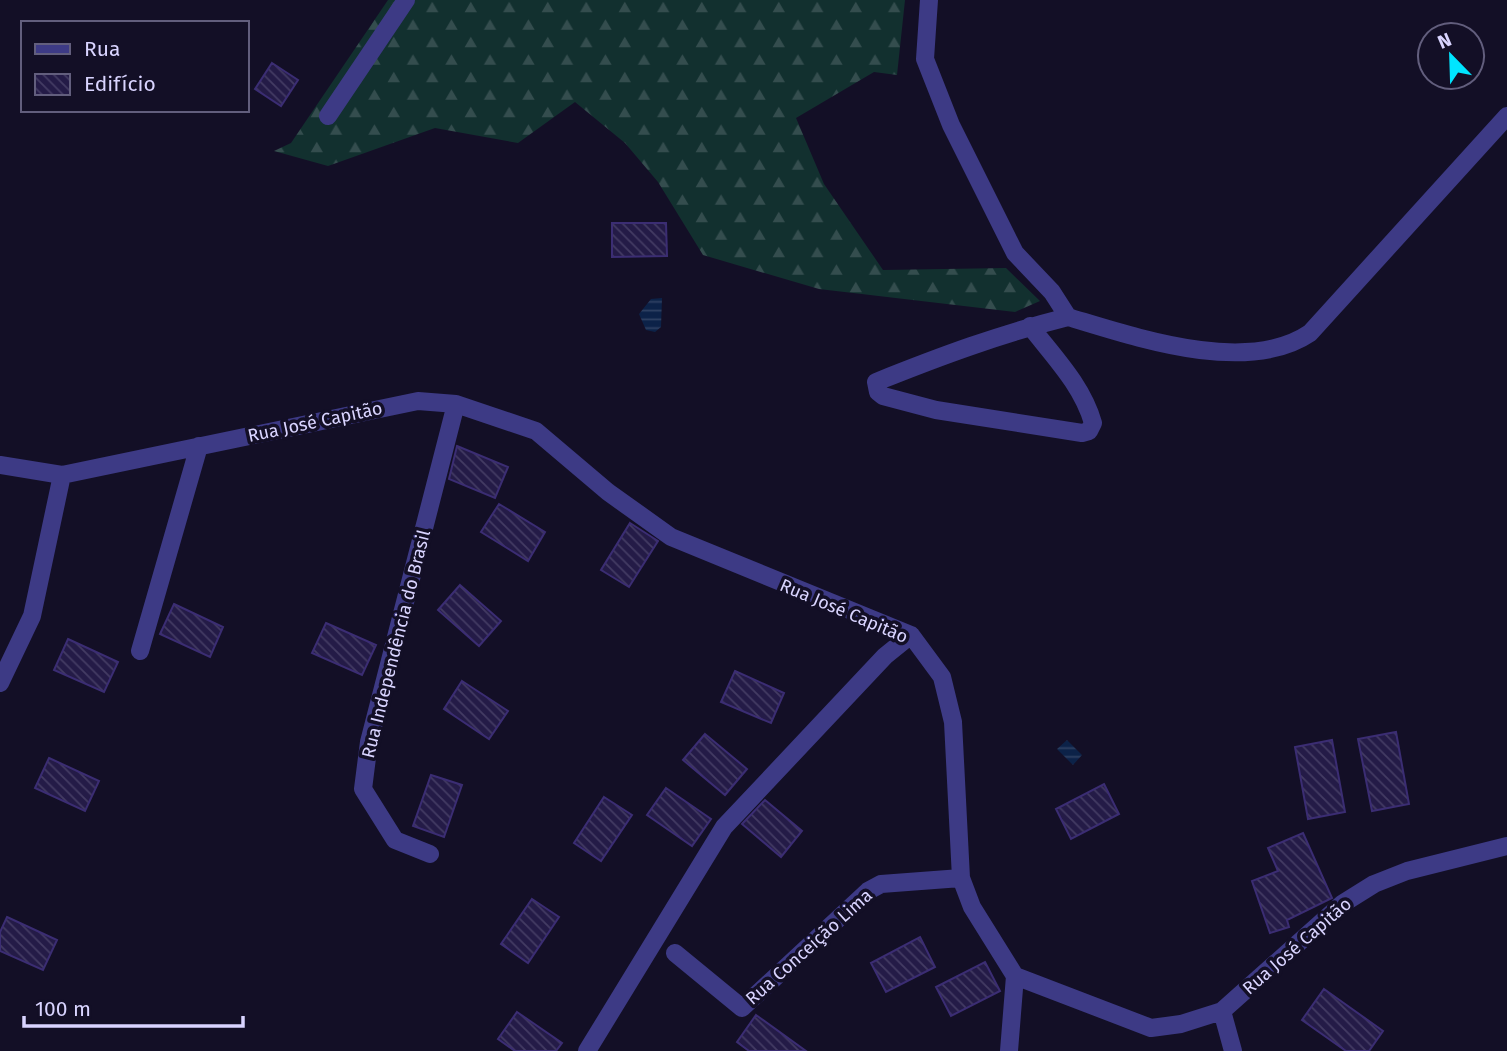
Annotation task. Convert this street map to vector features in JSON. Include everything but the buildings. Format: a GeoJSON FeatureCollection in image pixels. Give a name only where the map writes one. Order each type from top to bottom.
{"type":"FeatureCollection","features":[{"type":"Feature","properties":{"kind":"street"},"geometry":{"type":"LineString","coordinates":[[328,116],[406,0]]}},
{"type":"Feature","properties":{"kind":"street"},"geometry":{"type":"LineString","coordinates":[[929,0],[925,59],[951,125],[1015,253],[1052,292],[1068,317]]}},
{"type":"Feature","properties":{"kind":"street"},"geometry":{"type":"LineString","coordinates":[[1030,326],[1071,377],[1088,407],[1093,423],[1089,430],[1082,433],[936,410],[878,392],[876,382],[968,344],[1030,326],[1068,317],[1158,342],[1221,352],[1273,349],[1296,343],[1311,333],[1507,117]]}},
{"type":"Feature","properties":{"kind":"street","name":"Rua José Capitão"},"geometry":{"type":"LineString","coordinates":[[0,465],[62,475],[418,401],[456,404],[536,431],[608,492],[671,537],[911,635],[942,677],[953,722],[961,878],[972,907],[1015,976],[1151,1028],[1181,1024],[1222,1012],[1342,904],[1374,884],[1408,872],[1507,846]]}},
{"type":"Feature","properties":{"kind":"street","name":"Rua Independência do Brasil"},"geometry":{"type":"LineString","coordinates":[[430,854],[395,839],[363,789],[369,742],[456,404]]}},
{"type":"Feature","properties":{"kind":"street"},"geometry":{"type":"LineString","coordinates":[[140,651],[199,446]]}},
{"type":"Feature","properties":{"kind":"street"},"geometry":{"type":"LineString","coordinates":[[0,683],[32,616],[62,475]]}},
{"type":"Feature","properties":{"kind":"street"},"geometry":{"type":"LineString","coordinates":[[587,1051],[724,827],[885,656],[911,635]]}},
{"type":"Feature","properties":{"kind":"street","name":"Rua Conceição Lima"},"geometry":{"type":"LineString","coordinates":[[674,953],[742,1008],[868,891],[881,884],[961,878]]}},
{"type":"Feature","properties":{"kind":"street"},"geometry":{"type":"LineString","coordinates":[[1009,1051],[1015,976]]}},
{"type":"Feature","properties":{"kind":"street"},"geometry":{"type":"LineString","coordinates":[[1222,1012],[1233,1051]]}},
{"type":"Feature","properties":{"kind":"green space"},"geometry":{"type":"Polygon","coordinates":[[[388,0],[905,0],[897,75],[874,72],[796,118],[824,184],[883,270],[1006,268],[1040,301],[1015,312],[819,289],[703,255],[658,182],[625,143],[575,102],[518,143],[435,128],[328,166],[274,151],[291,143],[388,0]]]}},
{"type":"Feature","properties":{"kind":"water"},"geometry":{"type":"Polygon","coordinates":[[[662,298],[661,327],[655,332],[646,330],[639,314],[651,299],[662,298]]]}},
{"type":"Feature","properties":{"kind":"water"},"geometry":{"type":"Polygon","coordinates":[[[1067,740],[1082,755],[1073,765],[1057,749],[1067,740]]]}}]}
